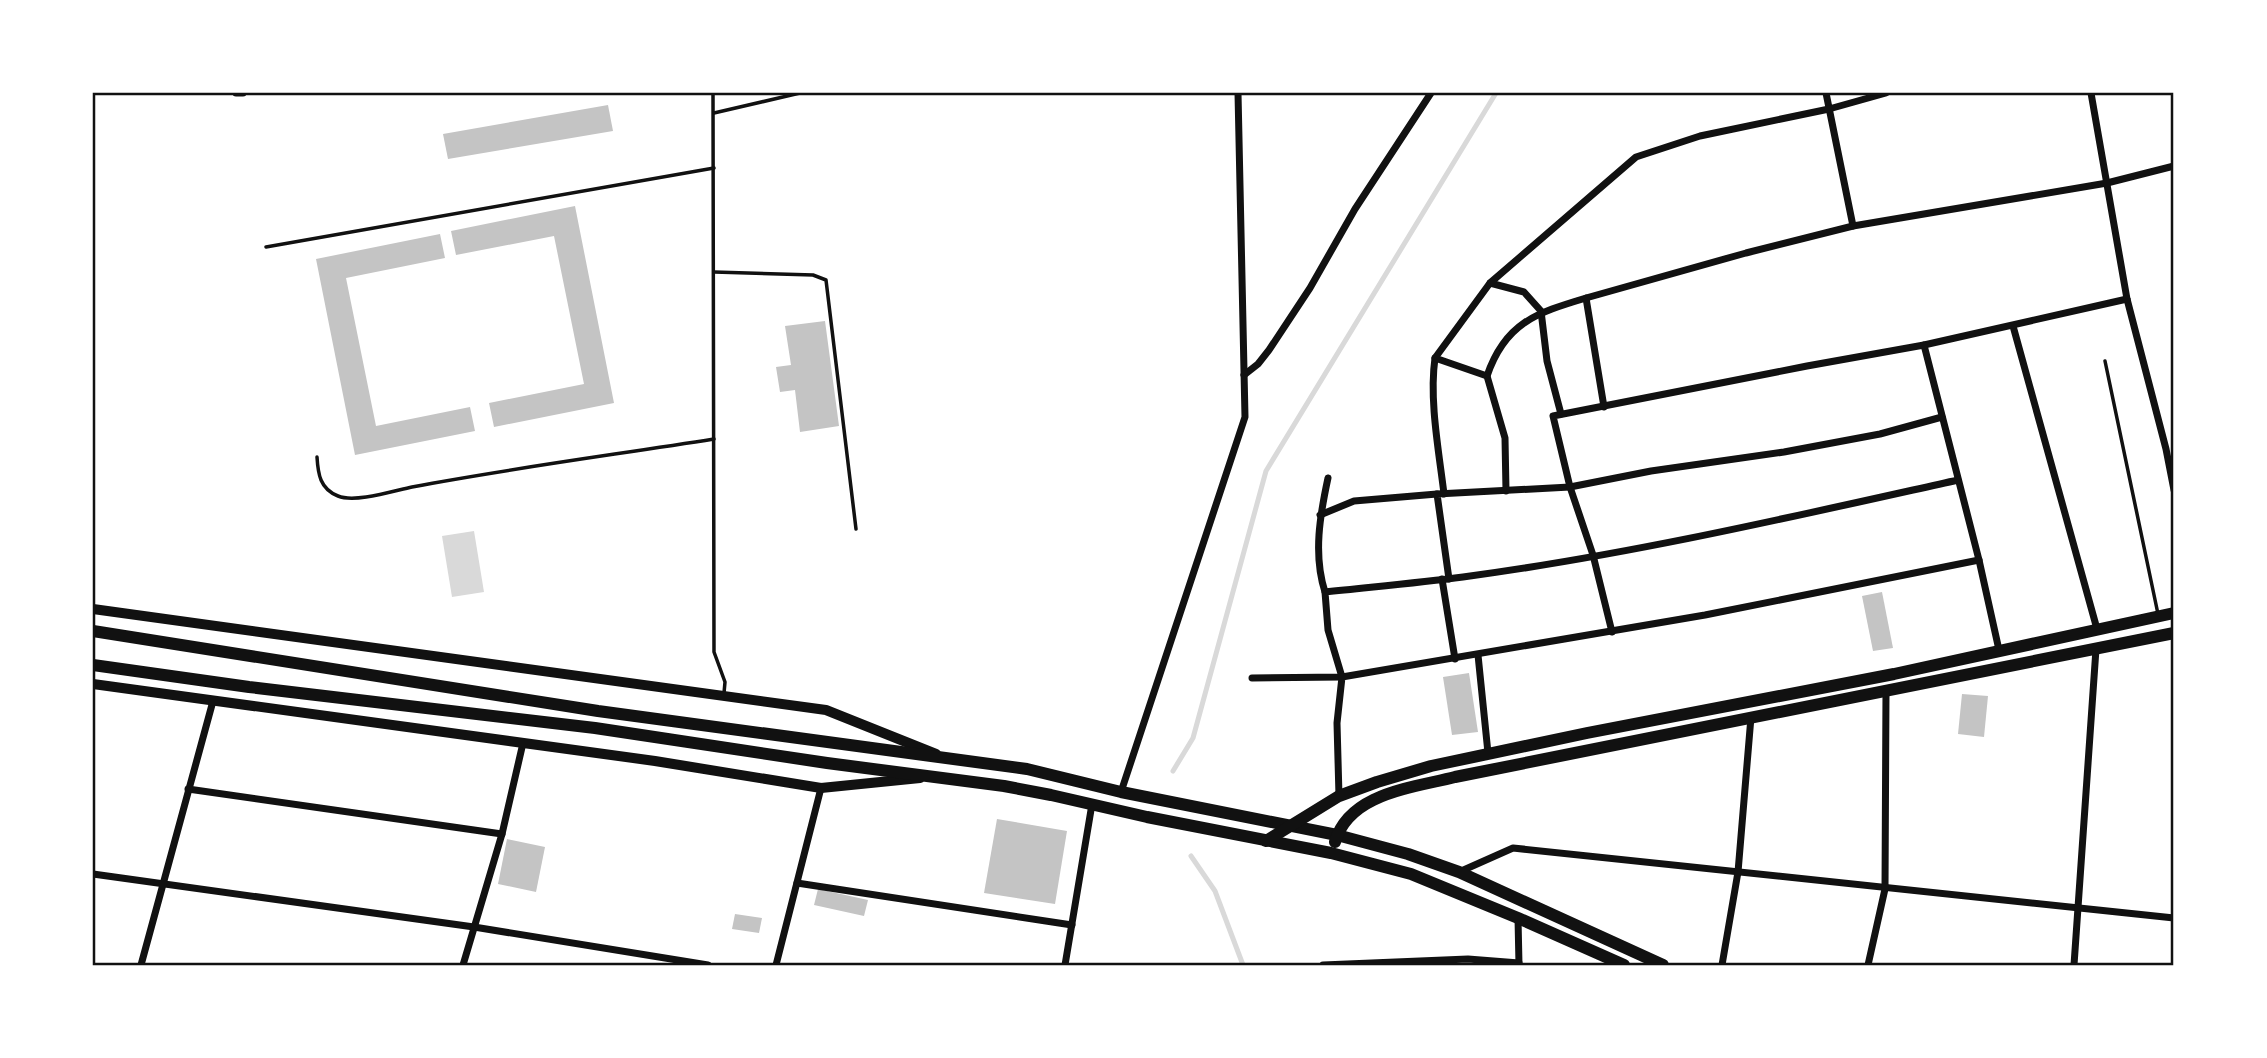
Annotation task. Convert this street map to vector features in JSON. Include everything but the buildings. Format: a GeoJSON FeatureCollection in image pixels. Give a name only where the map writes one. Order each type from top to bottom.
{"type":"FeatureCollection","features":[{"type":"Feature","properties":{"kind":"highway"},"geometry":{"type":"LineString","coordinates":[[1266,841],[1339,796],[1377,782],[1488,753],[1894,674],[2174,613]]}},
{"type":"Feature","properties":{"kind":"highway"},"geometry":{"type":"LineString","coordinates":[[93,631],[598,712],[1027,769],[1121,792],[1291,825],[1408,854],[1459,873],[1663,965]]}},
{"type":"Feature","properties":{"kind":"highway"},"geometry":{"type":"LineString","coordinates":[[1331,853],[1337,835],[1352,812],[1377,798],[1490,768],[2174,633]]}},
{"type":"Feature","properties":{"kind":"highway"},"geometry":{"type":"LineString","coordinates":[[93,665],[263,689],[595,728],[1016,788],[1331,853],[1411,874],[1624,965]]}},
{"type":"Feature","properties":{"kind":"street"},"geometry":{"type":"LineString","coordinates":[[236,93],[243,93]]}},
{"type":"Feature","properties":{"kind":"street"},"geometry":{"type":"LineString","coordinates":[[1121,792],[1245,417],[1238,93]]}},
{"type":"Feature","properties":{"kind":"street"},"geometry":{"type":"LineString","coordinates":[[1244,375],[1258,364],[1276,340],[1310,288],[1355,209],[1431,93]]}},
{"type":"Feature","properties":{"kind":"street"},"geometry":{"type":"LineString","coordinates":[[1826,93],[1853,226]]}},
{"type":"Feature","properties":{"kind":"street"},"geometry":{"type":"LineString","coordinates":[[1455,659],[1445,579],[1435,359],[1490,283],[1636,157],[1700,136],[1886,93]]}},
{"type":"Feature","properties":{"kind":"street"},"geometry":{"type":"LineString","coordinates":[[2091,93],[2127,299],[2174,490]]}},
{"type":"Feature","properties":{"kind":"street"},"geometry":{"type":"LineString","coordinates":[[1506,491],[1506,438],[1487,376],[1501,345],[1520,326],[1541,312],[1746,253],[1853,226],[2107,183],[2174,166]]}},
{"type":"Feature","properties":{"kind":"street"},"geometry":{"type":"LineString","coordinates":[[1490,283],[1524,292],[1541,312],[1547,361],[1562,414]]}},
{"type":"Feature","properties":{"kind":"street"},"geometry":{"type":"LineString","coordinates":[[1586,298],[1604,407]]}},
{"type":"Feature","properties":{"kind":"street"},"geometry":{"type":"LineString","coordinates":[[1612,632],[1593,555],[1570,487],[1553,416],[1924,345],[2127,299]]}},
{"type":"Feature","properties":{"kind":"street"},"geometry":{"type":"LineString","coordinates":[[2013,326],[2097,629]]}},
{"type":"Feature","properties":{"kind":"street"},"geometry":{"type":"LineString","coordinates":[[1924,345],[1999,650]]}},
{"type":"Feature","properties":{"kind":"street"},"geometry":{"type":"LineString","coordinates":[[1435,359],[1487,376]]}},
{"type":"Feature","properties":{"kind":"street"},"geometry":{"type":"LineString","coordinates":[[1320,514],[1354,502],[1570,487],[1651,471],[1784,452],[1880,434],[1942,417]]}},
{"type":"Feature","properties":{"kind":"street"},"geometry":{"type":"LineString","coordinates":[[1328,478],[1320,514],[1319,548],[1328,630],[1342,677],[1337,723],[1339,796]]}},
{"type":"Feature","properties":{"kind":"street"},"geometry":{"type":"LineString","coordinates":[[1325,592],[1445,579],[1593,555],[1802,515],[1958,480]]}},
{"type":"Feature","properties":{"kind":"street"},"geometry":{"type":"LineString","coordinates":[[1252,678],[1342,677],[1455,659],[1857,586],[1979,560]]}},
{"type":"Feature","properties":{"kind":"street"},"geometry":{"type":"LineString","coordinates":[[93,609],[826,710],[943,757]]}},
{"type":"Feature","properties":{"kind":"street"},"geometry":{"type":"LineString","coordinates":[[2074,965],[2096,649]]}},
{"type":"Feature","properties":{"kind":"street"},"geometry":{"type":"LineString","coordinates":[[1478,655],[1488,753]]}},
{"type":"Feature","properties":{"kind":"street"},"geometry":{"type":"LineString","coordinates":[[93,684],[523,743],[821,788],[938,777]]}},
{"type":"Feature","properties":{"kind":"street"},"geometry":{"type":"LineString","coordinates":[[1867,965],[1885,889],[1886,691]]}},
{"type":"Feature","properties":{"kind":"street"},"geometry":{"type":"LineString","coordinates":[[141,965],[213,701]]}},
{"type":"Feature","properties":{"kind":"street"},"geometry":{"type":"LineString","coordinates":[[1722,965],[1738,872],[1751,718]]}},
{"type":"Feature","properties":{"kind":"street"},"geometry":{"type":"LineString","coordinates":[[463,965],[502,834],[523,743]]}},
{"type":"Feature","properties":{"kind":"street"},"geometry":{"type":"LineString","coordinates":[[776,965],[821,788]]}},
{"type":"Feature","properties":{"kind":"street"},"geometry":{"type":"LineString","coordinates":[[188,789],[502,834]]}},
{"type":"Feature","properties":{"kind":"street"},"geometry":{"type":"LineString","coordinates":[[1065,965],[1092,804]]}},
{"type":"Feature","properties":{"kind":"street"},"geometry":{"type":"LineString","coordinates":[[1459,873],[1513,848],[2174,918]]}},
{"type":"Feature","properties":{"kind":"street"},"geometry":{"type":"LineString","coordinates":[[93,874],[474,927],[708,965]]}},
{"type":"Feature","properties":{"kind":"street"},"geometry":{"type":"LineString","coordinates":[[797,883],[1072,925]]}},
{"type":"Feature","properties":{"kind":"street"},"geometry":{"type":"LineString","coordinates":[[1323,965],[1468,959],[1519,964],[1518,918]]}},
{"type":"Feature","properties":{"kind":"lane"},"geometry":{"type":"LineString","coordinates":[[713,93],[714,652],[725,682],[724,695]]}},
{"type":"Feature","properties":{"kind":"lane"},"geometry":{"type":"LineString","coordinates":[[713,113],[800,93]]}},
{"type":"Feature","properties":{"kind":"lane"},"geometry":{"type":"LineString","coordinates":[[266,247],[714,168]]}},
{"type":"Feature","properties":{"kind":"lane"},"geometry":{"type":"LineString","coordinates":[[714,272],[813,275],[826,280],[856,529]]}},
{"type":"Feature","properties":{"kind":"lane"},"geometry":{"type":"LineString","coordinates":[[2105,361],[2158,616]]}},
{"type":"Feature","properties":{"kind":"lane"},"geometry":{"type":"LineString","coordinates":[[317,457],[320,480],[326,489],[337,496],[355,498],[456,479],[714,439]]}},
{"type":"Feature","properties":{"kind":"shaded area"},"geometry":{"type":"Polygon","coordinates":[[[474,531],[484,592],[452,597],[442,536],[474,531]]]}},
{"type":"Feature","properties":{"kind":"waterway"},"geometry":{"type":"LineString","coordinates":[[1173,771],[1193,738],[1266,471],[1496,93]]}},
{"type":"Feature","properties":{"kind":"waterway"},"geometry":{"type":"LineString","coordinates":[[1191,856],[1215,891],[1243,965]]}}]}
